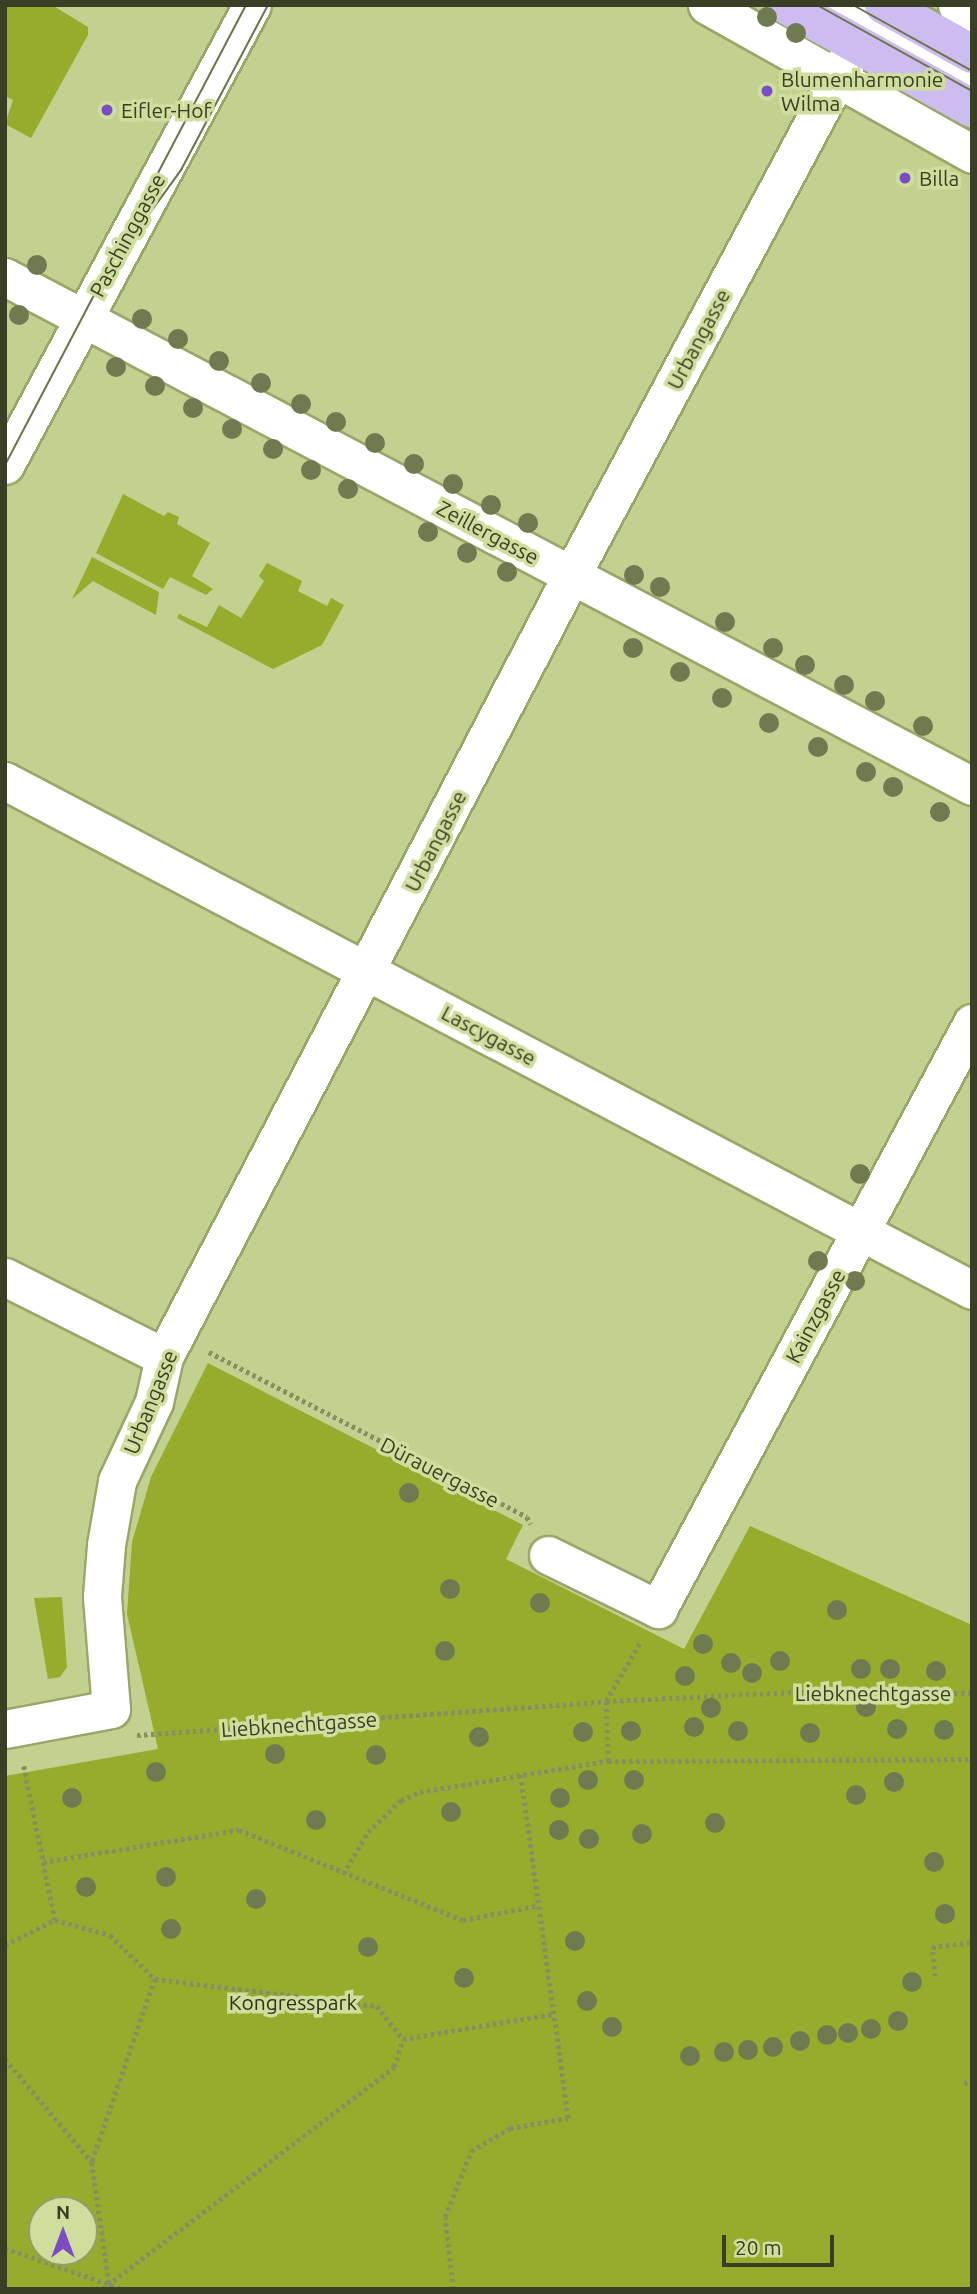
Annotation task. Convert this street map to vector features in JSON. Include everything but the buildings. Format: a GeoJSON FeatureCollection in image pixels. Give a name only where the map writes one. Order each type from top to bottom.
{"type":"FeatureCollection","features":[{"type":"Feature","properties":{"kind":"main road"},"geometry":{"type":"LineString","coordinates":[[786,5],[864,16],[972,54]]}},
{"type":"Feature","properties":{"kind":"main road"},"geometry":{"type":"LineString","coordinates":[[864,16],[972,108]]}},
{"type":"Feature","properties":{"kind":"street","name":"Paschinggasse"},"geometry":{"type":"LineString","coordinates":[[5,465],[251,5]]}},
{"type":"Feature","properties":{"kind":"street"},"geometry":{"type":"LineString","coordinates":[[707,5],[837,81],[972,154]]}},
{"type":"Feature","properties":{"kind":"street"},"geometry":{"type":"LineString","coordinates":[[957,5],[972,13]]}},
{"type":"Feature","properties":{"kind":"street"},"geometry":{"type":"LineString","coordinates":[[864,16],[972,80]]}},
{"type":"Feature","properties":{"kind":"street","name":"Urbangasse"},"geometry":{"type":"LineString","coordinates":[[111,1709],[102,1596],[106,1545],[117,1481],[154,1402],[164,1357],[571,576],[837,81],[864,16]]}},
{"type":"Feature","properties":{"kind":"street","name":"Zeillergasse"},"geometry":{"type":"LineString","coordinates":[[5,276],[972,786]]}},
{"type":"Feature","properties":{"kind":"street","name":"Lascygasse"},"geometry":{"type":"LineString","coordinates":[[5,781],[972,1290]]}},
{"type":"Feature","properties":{"kind":"street","name":"Kainzgasse"},"geometry":{"type":"LineString","coordinates":[[658,1609],[972,1023]]}},
{"type":"Feature","properties":{"kind":"street"},"geometry":{"type":"LineString","coordinates":[[5,1277],[164,1357]]}},
{"type":"Feature","properties":{"kind":"street"},"geometry":{"type":"LineString","coordinates":[[548,1555],[658,1609]]}},
{"type":"Feature","properties":{"kind":"street"},"geometry":{"type":"LineString","coordinates":[[5,1729],[111,1709]]}},
{"type":"Feature","properties":{"kind":"path","name":"Dürauergasse"},"geometry":{"type":"LineString","coordinates":[[205,1350],[527,1517],[548,1555]]}},
{"type":"Feature","properties":{"kind":"path"},"geometry":{"type":"LineString","coordinates":[[608,1761],[606,1700],[658,1609]]}},
{"type":"Feature","properties":{"kind":"path","name":"Liebknechtgasse"},"geometry":{"type":"LineString","coordinates":[[111,1709],[139,1737],[606,1700],[800,1692],[972,1693]]}},
{"type":"Feature","properties":{"kind":"path"},"geometry":{"type":"LineString","coordinates":[[343,1874],[368,1832],[401,1800],[451,1784],[608,1761],[972,1759]]}},
{"type":"Feature","properties":{"kind":"path"},"geometry":{"type":"LineString","coordinates":[[24,1766],[55,1920]]}},
{"type":"Feature","properties":{"kind":"path"},"geometry":{"type":"LineString","coordinates":[[453,2289],[445,2217],[471,2151],[510,2129],[568,2118],[536,1906],[520,1773]]}},
{"type":"Feature","properties":{"kind":"path"},"geometry":{"type":"LineString","coordinates":[[43,1862],[239,1830],[463,1920],[536,1906]]}},
{"type":"Feature","properties":{"kind":"path"},"geometry":{"type":"LineString","coordinates":[[5,1945],[55,1920],[110,1935],[155,1979],[377,2006],[403,2039]]}},
{"type":"Feature","properties":{"kind":"path"},"geometry":{"type":"LineString","coordinates":[[935,1976],[932,1947],[972,1942]]}},
{"type":"Feature","properties":{"kind":"path"},"geometry":{"type":"LineString","coordinates":[[109,2283],[92,2162],[155,1979]]}},
{"type":"Feature","properties":{"kind":"path"},"geometry":{"type":"LineString","coordinates":[[403,2039],[553,2014]]}},
{"type":"Feature","properties":{"kind":"path"},"geometry":{"type":"LineString","coordinates":[[102,2289],[394,2067],[403,2039]]}},
{"type":"Feature","properties":{"kind":"path"},"geometry":{"type":"LineString","coordinates":[[5,2059],[92,2162]]}},
{"type":"Feature","properties":{"kind":"path"},"geometry":{"type":"LineString","coordinates":[[964,2082],[972,2081]]}},
{"type":"Feature","properties":{"kind":"path"},"geometry":{"type":"LineString","coordinates":[[5,2248],[122,2289]]}},
{"type":"Feature","properties":{"kind":"green space"},"geometry":{"type":"Polygon","coordinates":[[[5,5],[52,5],[88,27],[88,35],[31,138],[5,124],[13,100],[5,96],[5,5]]]}},
{"type":"Feature","properties":{"kind":"green space"},"geometry":{"type":"Polygon","coordinates":[[[123,494],[164,516],[168,512],[179,517],[177,524],[210,543],[192,576],[213,589],[206,595],[170,577],[163,589],[96,553],[123,494]]]}},
{"type":"Feature","properties":{"kind":"green space"},"geometry":{"type":"Polygon","coordinates":[[[92,557],[159,592],[156,615],[93,581],[72,599],[92,557]]]}},
{"type":"Feature","properties":{"kind":"green space"},"geometry":{"type":"Polygon","coordinates":[[[267,563],[302,581],[298,591],[327,606],[331,598],[344,605],[322,645],[273,669],[177,618],[179,614],[207,627],[219,605],[241,618],[264,581],[259,576],[267,563]]]}},
{"type":"Feature","properties":{"kind":"green space","name":"Kongresspark"},"geometry":{"type":"Polygon","coordinates":[[[208,1363],[523,1525],[506,1559],[684,1649],[750,1526],[972,1625],[972,2289],[5,2289],[5,1776],[158,1749],[127,1614],[132,1542],[151,1477],[208,1363]]]}},
{"type":"Feature","properties":{"kind":"green space"},"geometry":{"type":"Polygon","coordinates":[[[62,1597],[67,1667],[60,1677],[48,1679],[34,1598],[62,1597]]]}},
{"type":"Feature","properties":{"kind":"tram line"},"geometry":{"type":"LineString","coordinates":[[5,465],[246,5]]}},
{"type":"Feature","properties":{"kind":"tram line"},"geometry":{"type":"LineString","coordinates":[[136,232],[181,170],[268,5]]}},
{"type":"Feature","properties":{"kind":"tram line"},"geometry":{"type":"LineString","coordinates":[[817,5],[972,91]]}},
{"type":"Feature","properties":{"kind":"tram line"},"geometry":{"type":"LineString","coordinates":[[853,5],[972,71]]}},
{"type":"Feature","properties":{"kind":"place","name":"Blumenharmonie Wilma"},"geometry":{"type":"Point","coordinates":[767,91]}},
{"type":"Feature","properties":{"kind":"place","name":"Eifler-Hof"},"geometry":{"type":"Point","coordinates":[107,110]}},
{"type":"Feature","properties":{"kind":"place","name":"Billa"},"geometry":{"type":"Point","coordinates":[905,178]}}]}
